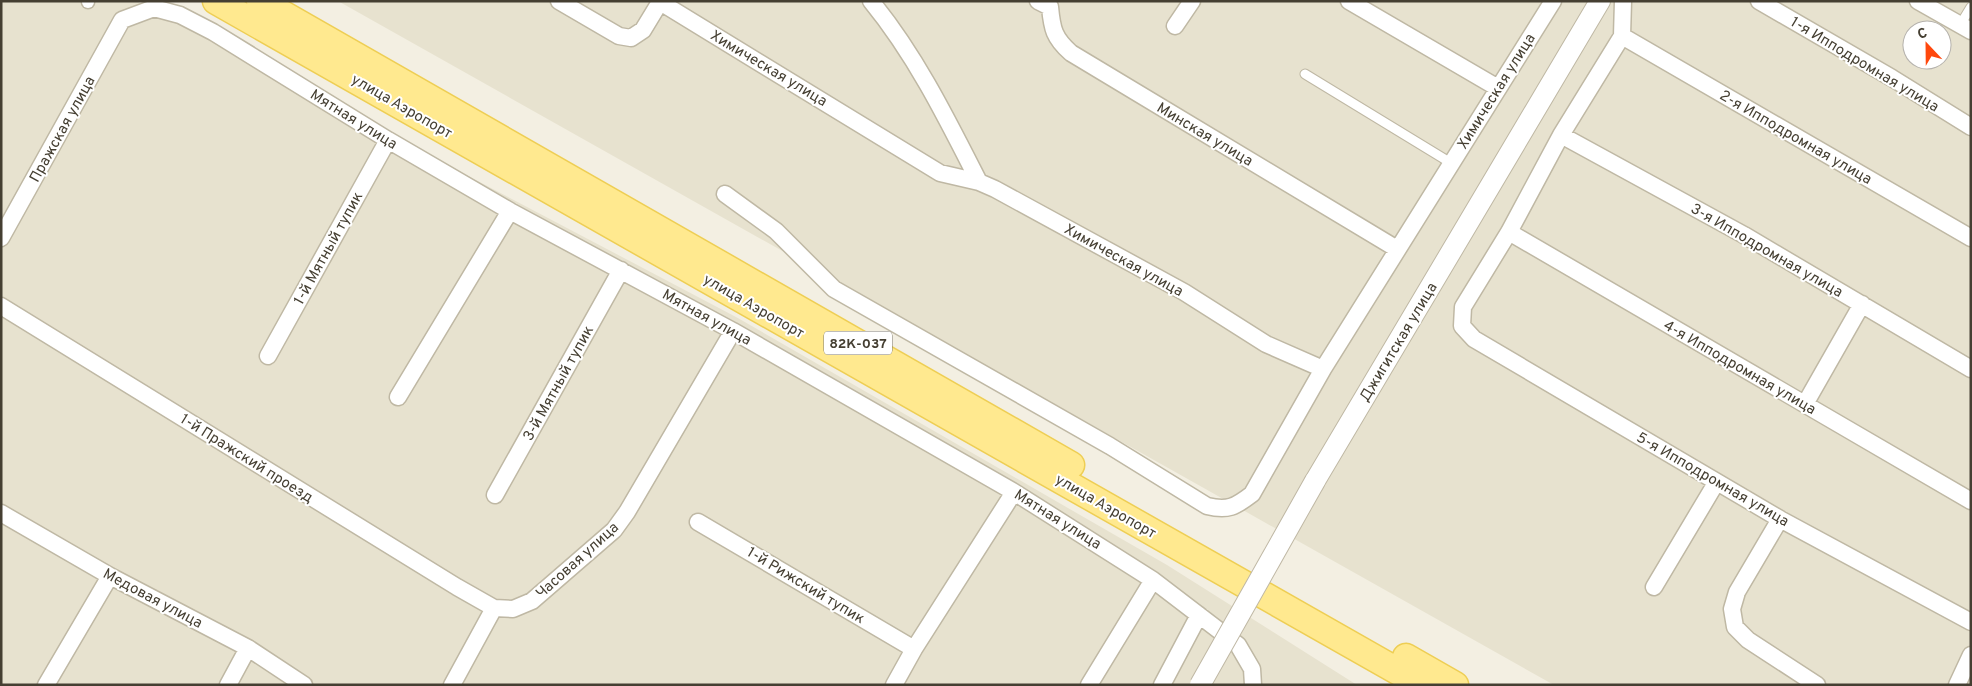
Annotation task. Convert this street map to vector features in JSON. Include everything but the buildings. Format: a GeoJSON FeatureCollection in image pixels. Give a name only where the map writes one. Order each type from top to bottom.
{"type":"FeatureCollection","features":[{"type":"Feature","properties":{"kind":"main road","name":"улица Аэропорт"},"geometry":{"type":"LineString","coordinates":[[216,1],[1422,685]]}},
{"type":"Feature","properties":{"kind":"main road","name":"улица Аэропорт"},"geometry":{"type":"LineString","coordinates":[[260,1],[1456,685]]}},
{"type":"Feature","properties":{"kind":"street","name":"Химическая улица"},"geometry":{"type":"LineString","coordinates":[[559,1],[619,36],[631,38],[643,30],[660,2],[940,173],[979,182],[1004,194],[1184,292],[1266,344],[1323,369],[1553,1]]}},
{"type":"Feature","properties":{"kind":"street"},"geometry":{"type":"LineString","coordinates":[[871,1],[903,45],[939,102],[979,182]]}},
{"type":"Feature","properties":{"kind":"street"},"geometry":{"type":"LineString","coordinates":[[1175,26],[1192,1]]}},
{"type":"Feature","properties":{"kind":"street"},"geometry":{"type":"LineString","coordinates":[[1349,1],[1498,88]]}},
{"type":"Feature","properties":{"kind":"street","name":"Джигитская улица"},"geometry":{"type":"LineString","coordinates":[[1200,685],[1315,481],[1600,1]]}},
{"type":"Feature","properties":{"kind":"street"},"geometry":{"type":"LineString","coordinates":[[1509,232],[1561,135],[1622,36],[1623,1]]}},
{"type":"Feature","properties":{"kind":"street","name":"1-я Ипподромная улица"},"geometry":{"type":"LineString","coordinates":[[1759,1],[1892,78],[1971,127]]}},
{"type":"Feature","properties":{"kind":"street"},"geometry":{"type":"LineString","coordinates":[[1918,1],[1965,28]]}},
{"type":"Feature","properties":{"kind":"street","name":"Минская улица"},"geometry":{"type":"LineString","coordinates":[[1047,3],[1059,42],[1071,53],[1397,249]]}},
{"type":"Feature","properties":{"kind":"street","name":"Мятная улица"},"geometry":{"type":"LineString","coordinates":[[122,20],[154,8],[180,16],[213,32],[388,140],[510,211],[733,331],[1014,492],[1153,580],[1238,644],[1252,669],[1253,685]]}},
{"type":"Feature","properties":{"kind":"street","name":"Пражская улица"},"geometry":{"type":"LineString","coordinates":[[1,238],[122,20]]}},
{"type":"Feature","properties":{"kind":"street","name":"2-я Ипподромная улица"},"geometry":{"type":"LineString","coordinates":[[1622,36],[1971,238]]}},
{"type":"Feature","properties":{"kind":"street","name":"3-я Ипподромная улица"},"geometry":{"type":"LineString","coordinates":[[1561,135],[1744,235],[1971,368]]}},
{"type":"Feature","properties":{"kind":"street","name":"1-й Мятный тупик"},"geometry":{"type":"LineString","coordinates":[[268,356],[388,140]]}},
{"type":"Feature","properties":{"kind":"street"},"geometry":{"type":"LineString","coordinates":[[725,194],[776,231],[834,289],[1110,446],[1207,506],[1221,509],[1236,506],[1252,494],[1323,369]]}},
{"type":"Feature","properties":{"kind":"street"},"geometry":{"type":"LineString","coordinates":[[398,397],[510,211]]}},
{"type":"Feature","properties":{"kind":"street","name":"5-я Ипподромная улица"},"geometry":{"type":"LineString","coordinates":[[1509,232],[1463,307],[1462,326],[1474,339],[1780,519],[1971,622]]}},
{"type":"Feature","properties":{"kind":"street","name":"4-я Ипподромная улица"},"geometry":{"type":"LineString","coordinates":[[1509,232],[1971,501]]}},
{"type":"Feature","properties":{"kind":"street","name":"3-й Мятный тупик"},"geometry":{"type":"LineString","coordinates":[[495,496],[621,270]]}},
{"type":"Feature","properties":{"kind":"street"},"geometry":{"type":"LineString","coordinates":[[1805,404],[1862,304]]}},
{"type":"Feature","properties":{"kind":"street","name":"1-й Пражский проезд"},"geometry":{"type":"LineString","coordinates":[[1,306],[494,608]]}},
{"type":"Feature","properties":{"kind":"street","name":"Часовая улица"},"geometry":{"type":"LineString","coordinates":[[494,608],[513,609],[532,601],[614,530],[627,512],[733,331]]}},
{"type":"Feature","properties":{"kind":"street"},"geometry":{"type":"LineString","coordinates":[[1654,586],[1716,482]]}},
{"type":"Feature","properties":{"kind":"street"},"geometry":{"type":"LineString","coordinates":[[894,685],[914,649],[1014,492]]}},
{"type":"Feature","properties":{"kind":"street","name":"Медовая улица"},"geometry":{"type":"LineString","coordinates":[[1,513],[110,576],[248,648],[304,685]]}},
{"type":"Feature","properties":{"kind":"street"},"geometry":{"type":"LineString","coordinates":[[1780,519],[1738,592],[1732,610],[1735,628],[1748,640],[1817,685]]}},
{"type":"Feature","properties":{"kind":"street","name":"1-й Рижский тупик"},"geometry":{"type":"LineString","coordinates":[[698,522],[914,649]]}},
{"type":"Feature","properties":{"kind":"street"},"geometry":{"type":"LineString","coordinates":[[46,685],[110,576]]}},
{"type":"Feature","properties":{"kind":"street"},"geometry":{"type":"LineString","coordinates":[[1088,685],[1153,580]]}},
{"type":"Feature","properties":{"kind":"street"},"geometry":{"type":"LineString","coordinates":[[452,685],[494,608]]}},
{"type":"Feature","properties":{"kind":"street"},"geometry":{"type":"LineString","coordinates":[[1162,685],[1199,615]]}},
{"type":"Feature","properties":{"kind":"street"},"geometry":{"type":"LineString","coordinates":[[228,685],[248,648]]}},
{"type":"Feature","properties":{"kind":"street"},"geometry":{"type":"LineString","coordinates":[[1957,685],[1971,655]]}},
{"type":"Feature","properties":{"kind":"lane"},"geometry":{"type":"LineString","coordinates":[[1965,28],[1971,6]]}},
{"type":"Feature","properties":{"kind":"lane"},"geometry":{"type":"LineString","coordinates":[[1305,74],[1451,163]]}},
{"type":"Feature","properties":{"kind":"shaded area"},"geometry":{"type":"Polygon","coordinates":[[[1,1],[136,1],[736,317],[1167,565],[1357,685],[1,685],[1,1]]]}},
{"type":"Feature","properties":{"kind":"shaded area"},"geometry":{"type":"Polygon","coordinates":[[[338,1],[1971,1],[1971,685],[1554,685],[338,1]]]}}]}
